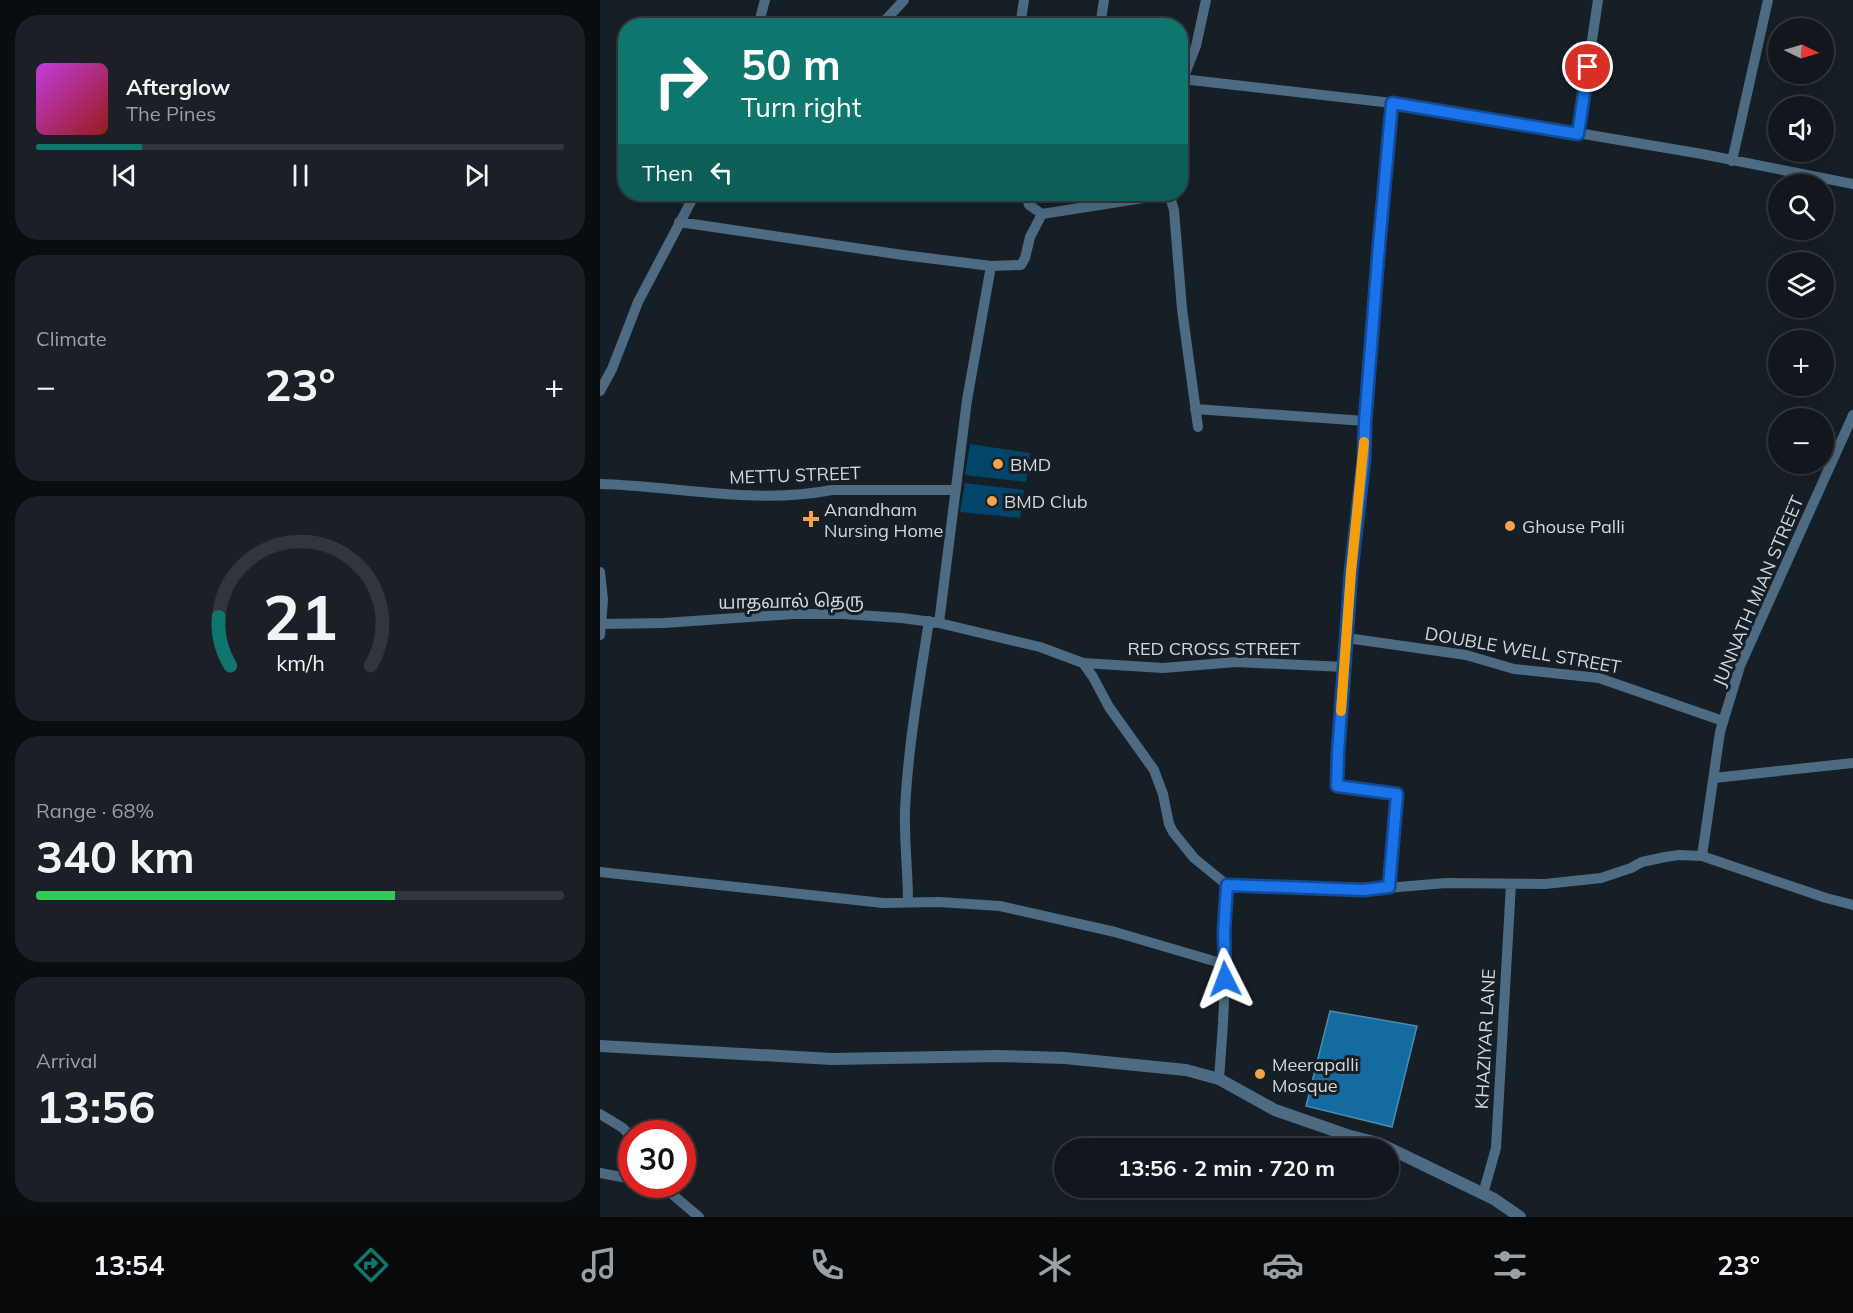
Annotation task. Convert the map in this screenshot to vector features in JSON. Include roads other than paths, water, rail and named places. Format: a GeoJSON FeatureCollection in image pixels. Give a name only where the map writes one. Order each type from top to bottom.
{"type":"FeatureCollection","features":[{"type":"Feature","properties":{"kind":"street"},"geometry":{"type":"LineString","coordinates":[[760,18],[765,0]]}},
{"type":"Feature","properties":{"kind":"street"},"geometry":{"type":"LineString","coordinates":[[887,18],[904,0]]}},
{"type":"Feature","properties":{"kind":"street"},"geometry":{"type":"LineString","coordinates":[[1021,18],[1024,0]]}},
{"type":"Feature","properties":{"kind":"street"},"geometry":{"type":"LineString","coordinates":[[1101,18],[1104,0]]}},
{"type":"Feature","properties":{"kind":"street"},"geometry":{"type":"LineString","coordinates":[[1188,65],[1196,46],[1206,0]]}},
{"type":"Feature","properties":{"kind":"street"},"geometry":{"type":"LineString","coordinates":[[1578,134],[1598,0]]}},
{"type":"Feature","properties":{"kind":"street"},"geometry":{"type":"LineString","coordinates":[[1732,161],[1768,0]]}},
{"type":"Feature","properties":{"kind":"street"},"geometry":{"type":"LineString","coordinates":[[1188,82],[1392,103],[1853,184]]}},
{"type":"Feature","properties":{"kind":"street"},"geometry":{"type":"LineString","coordinates":[[1389,887],[1397,794],[1337,786],[1351,572],[1364,459],[1365,422],[1392,103]]}},
{"type":"Feature","properties":{"kind":"street"},"geometry":{"type":"LineString","coordinates":[[600,392],[612,369],[638,302],[691,201]]}},
{"type":"Feature","properties":{"kind":"street"},"geometry":{"type":"LineString","coordinates":[[1028,201],[1029,205],[1042,214],[1125,201]]}},
{"type":"Feature","properties":{"kind":"street"},"geometry":{"type":"LineString","coordinates":[[1171,201],[1174,210],[1182,309],[1198,427]]}},
{"type":"Feature","properties":{"kind":"street"},"geometry":{"type":"LineString","coordinates":[[679,222],[903,255],[991,266],[1020,266],[1025,258],[1030,237],[1042,214]]}},
{"type":"Feature","properties":{"kind":"street"},"geometry":{"type":"LineString","coordinates":[[908,902],[905,813],[918,685],[934,622],[967,400],[991,266]]}},
{"type":"Feature","properties":{"kind":"street"},"geometry":{"type":"LineString","coordinates":[[1195,409],[1365,422]]}},
{"type":"Feature","properties":{"kind":"street","name":"JUNNATH MIAN STREET"},"geometry":{"type":"LineString","coordinates":[[1702,856],[1723,721],[1740,666],[1853,415]]}},
{"type":"Feature","properties":{"kind":"street","name":"METTU STREET"},"geometry":{"type":"LineString","coordinates":[[600,484],[658,486],[682,491],[760,495],[813,494],[836,489],[955,490]]}},
{"type":"Feature","properties":{"kind":"street"},"geometry":{"type":"LineString","coordinates":[[600,572],[603,600],[601,631]]}},
{"type":"Feature","properties":{"kind":"street","name":"யாதவால் தெரு"},"geometry":{"type":"LineString","coordinates":[[601,631],[664,623],[819,613],[891,617],[934,622],[1040,647],[1083,663]]}},
{"type":"Feature","properties":{"kind":"street","name":"DOUBLE WELL STREET"},"geometry":{"type":"LineString","coordinates":[[1347,638],[1466,655],[1514,669],[1599,678],[1723,721]]}},
{"type":"Feature","properties":{"kind":"street","name":"RED CROSS STREET"},"geometry":{"type":"LineString","coordinates":[[1083,663],[1163,668],[1236,662],[1345,667]]}},
{"type":"Feature","properties":{"kind":"street"},"geometry":{"type":"LineString","coordinates":[[1083,663],[1109,707],[1154,770],[1173,831],[1194,858],[1227,885],[1363,890],[1446,883],[1545,884],[1595,879],[1631,868],[1642,862],[1679,855],[1702,856],[1853,905]]}},
{"type":"Feature","properties":{"kind":"street"},"geometry":{"type":"LineString","coordinates":[[1714,778],[1853,762]]}},
{"type":"Feature","properties":{"kind":"street"},"geometry":{"type":"LineString","coordinates":[[600,872],[883,903],[979,904],[1031,912],[1114,932],[1224,964]]}},
{"type":"Feature","properties":{"kind":"street","name":"KHAZIYAR LANE"},"geometry":{"type":"LineString","coordinates":[[1483,1194],[1496,1148],[1511,884]]}},
{"type":"Feature","properties":{"kind":"street"},"geometry":{"type":"LineString","coordinates":[[1219,1079],[1225,991],[1224,931],[1227,885]]}},
{"type":"Feature","properties":{"kind":"street"},"geometry":{"type":"LineString","coordinates":[[600,1046],[832,1059],[968,1056],[1065,1058],[1186,1070],[1219,1079],[1275,1110],[1347,1135],[1378,1143],[1483,1194],[1520,1217]]}},
{"type":"Feature","properties":{"kind":"street"},"geometry":{"type":"LineString","coordinates":[[600,1114],[618,1125]]}},
{"type":"Feature","properties":{"kind":"street"},"geometry":{"type":"LineString","coordinates":[[600,1173],[618,1176]]}},
{"type":"Feature","properties":{"kind":"street"},"geometry":{"type":"LineString","coordinates":[[679,1198],[699,1217]]}},
{"type":"Feature","properties":{"kind":"place","name":"BMD"},"geometry":{"type":"Point","coordinates":[998,464]}},
{"type":"Feature","properties":{"kind":"place","name":"BMD Club"},"geometry":{"type":"Point","coordinates":[992,501]}},
{"type":"Feature","properties":{"kind":"place","name":"Anandham Nursing Home"},"geometry":{"type":"Point","coordinates":[811,519]}},
{"type":"Feature","properties":{"kind":"place","name":"Ghouse Palli"},"geometry":{"type":"Point","coordinates":[1510,526]}},
{"type":"Feature","properties":{"kind":"place","name":"Meerapalli Mosque"},"geometry":{"type":"Point","coordinates":[1260,1074]}}]}
